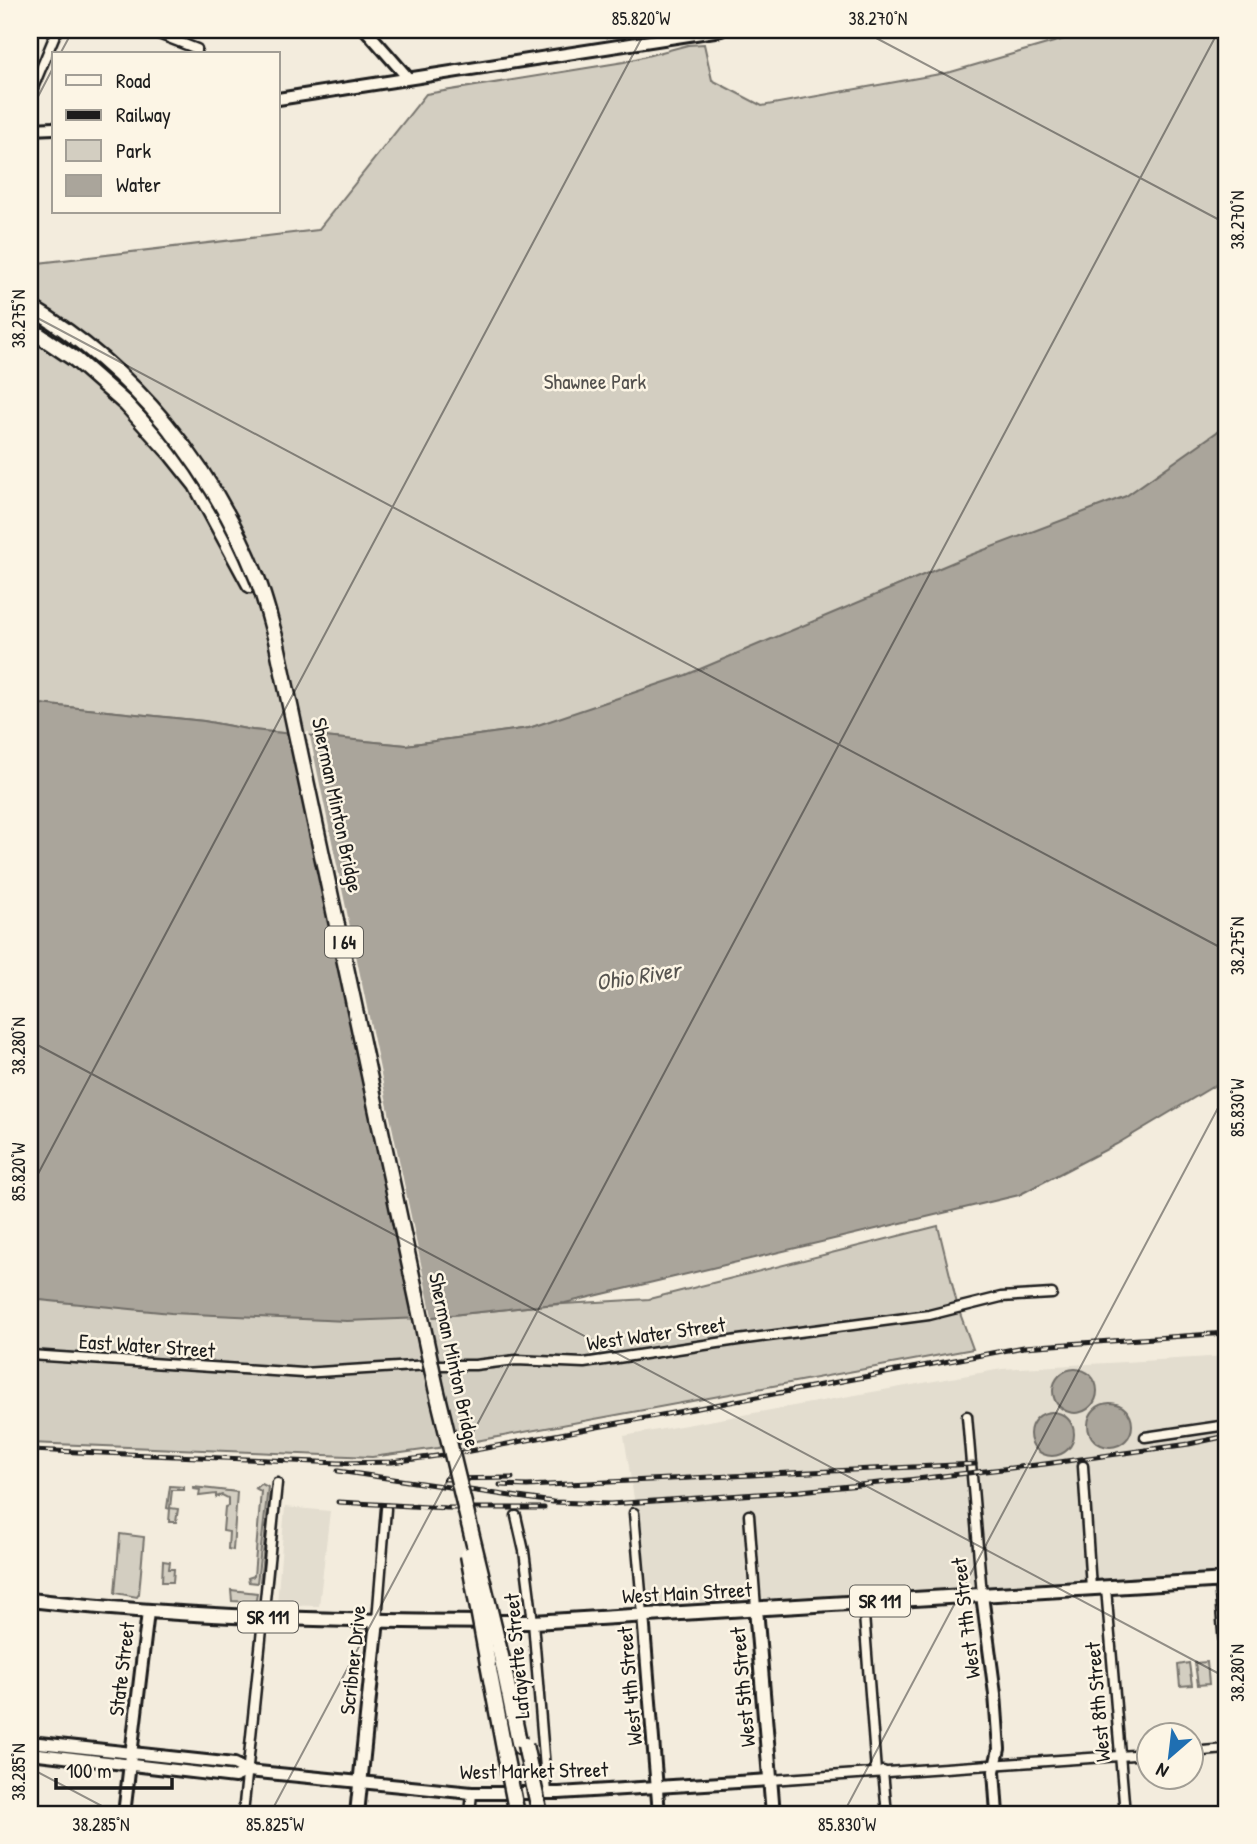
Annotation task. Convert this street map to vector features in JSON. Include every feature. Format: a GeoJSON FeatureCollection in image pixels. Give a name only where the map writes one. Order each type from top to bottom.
{"type":"FeatureCollection","features":[{"type":"Feature","properties":{"kind":"highway","name":"Sherman Minton Bridge"},"geometry":{"type":"LineString","coordinates":[[30,301],[69,326],[106,355],[168,420],[199,458],[228,506],[264,585],[304,747],[454,1464],[483,1565],[500,1664]]}},
{"type":"Feature","properties":{"kind":"highway"},"geometry":{"type":"LineString","coordinates":[[30,307],[98,354],[124,377],[156,412],[185,447],[220,500],[257,579],[276,640],[436,1388],[500,1664]]}},
{"type":"Feature","properties":{"kind":"highway","name":"Sherman Minton Bridge"},"geometry":{"type":"LineString","coordinates":[[30,329],[76,360],[126,404],[196,485],[206,508],[242,568],[276,647],[301,738],[437,1382],[454,1465],[471,1577],[500,1664]]}},
{"type":"Feature","properties":{"kind":"highway","name":"I 64"},"geometry":{"type":"LineString","coordinates":[[500,1664],[523,1746],[537,1814]]}},
{"type":"Feature","properties":{"kind":"highway","name":"I 64"},"geometry":{"type":"LineString","coordinates":[[500,1664],[505,1754],[517,1814]]}},
{"type":"Feature","properties":{"kind":"main road","name":"West Main Street"},"geometry":{"type":"LineString","coordinates":[[31,1600],[154,1613],[533,1622],[1223,1581]]}},
{"type":"Feature","properties":{"kind":"main road","name":"West 5th Street"},"geometry":{"type":"LineString","coordinates":[[756,1608],[773,1814]]}},
{"type":"Feature","properties":{"kind":"main road","name":"Scribner Drive"},"geometry":{"type":"LineString","coordinates":[[357,1814],[377,1620]]}},
{"type":"Feature","properties":{"kind":"street"},"geometry":{"type":"LineString","coordinates":[[30,95],[57,30]]}},
{"type":"Feature","properties":{"kind":"street"},"geometry":{"type":"LineString","coordinates":[[148,30],[197,49]]}},
{"type":"Feature","properties":{"kind":"street"},"geometry":{"type":"LineString","coordinates":[[366,30],[408,78]]}},
{"type":"Feature","properties":{"kind":"street"},"geometry":{"type":"LineString","coordinates":[[280,99],[721,30]]}},
{"type":"Feature","properties":{"kind":"street"},"geometry":{"type":"LineString","coordinates":[[30,129],[52,128]]}},
{"type":"Feature","properties":{"kind":"street","name":"West Water Street"},"geometry":{"type":"LineString","coordinates":[[262,1371],[303,1373],[429,1365],[475,1365],[516,1360],[606,1361],[726,1341],[929,1315],[1001,1297],[1052,1294]]}},
{"type":"Feature","properties":{"kind":"street"},"geometry":{"type":"LineString","coordinates":[[64,1357],[72,1348]]}},
{"type":"Feature","properties":{"kind":"street","name":"East Water Street"},"geometry":{"type":"LineString","coordinates":[[30,1355],[262,1371]]}},
{"type":"Feature","properties":{"kind":"street","name":"West 7th Street"},"geometry":{"type":"LineString","coordinates":[[967,1416],[982,1595],[995,1694],[999,1749],[995,1771],[998,1814]]}},
{"type":"Feature","properties":{"kind":"street"},"geometry":{"type":"LineString","coordinates":[[1145,1437],[1227,1425]]}},
{"type":"Feature","properties":{"kind":"street"},"geometry":{"type":"LineString","coordinates":[[1083,1466],[1091,1588]]}},
{"type":"Feature","properties":{"kind":"street"},"geometry":{"type":"LineString","coordinates":[[243,1814],[278,1483]]}},
{"type":"Feature","properties":{"kind":"street","name":"Scribner Drive"},"geometry":{"type":"LineString","coordinates":[[377,1620],[386,1509]]}},
{"type":"Feature","properties":{"kind":"street","name":"West 4th Street"},"geometry":{"type":"LineString","coordinates":[[634,1513],[659,1814]]}},
{"type":"Feature","properties":{"kind":"street","name":"West 5th Street"},"geometry":{"type":"LineString","coordinates":[[749,1515],[756,1608]]}},
{"type":"Feature","properties":{"kind":"street","name":"Lafayette Street"},"geometry":{"type":"LineString","coordinates":[[516,1516],[524,1551],[533,1622],[547,1793]]}},
{"type":"Feature","properties":{"kind":"street"},"geometry":{"type":"LineString","coordinates":[[1223,1581],[1227,1684]]}},
{"type":"Feature","properties":{"kind":"street","name":"West 8th Street"},"geometry":{"type":"LineString","coordinates":[[1106,1588],[1125,1814]]}},
{"type":"Feature","properties":{"kind":"street"},"geometry":{"type":"LineString","coordinates":[[30,1623],[31,1600]]}},
{"type":"Feature","properties":{"kind":"street"},"geometry":{"type":"LineString","coordinates":[[863,1602],[879,1772],[887,1814]]}},
{"type":"Feature","properties":{"kind":"street","name":"State Street"},"geometry":{"type":"LineString","coordinates":[[124,1814],[154,1613]]}},
{"type":"Feature","properties":{"kind":"street"},"geometry":{"type":"LineString","coordinates":[[30,1742],[131,1759]]}},
{"type":"Feature","properties":{"kind":"street"},"geometry":{"type":"LineString","coordinates":[[1204,1751],[1227,1749]]}},
{"type":"Feature","properties":{"kind":"street"},"geometry":{"type":"LineString","coordinates":[[30,1753],[131,1759]]}},
{"type":"Feature","properties":{"kind":"street","name":"West Market Street"},"geometry":{"type":"LineString","coordinates":[[131,1759],[234,1764],[248,1771],[472,1793],[547,1793],[1134,1755]]}},
{"type":"Feature","properties":{"kind":"street"},"geometry":{"type":"LineString","coordinates":[[470,1814],[472,1793]]}},
{"type":"Feature","properties":{"kind":"shaded area"},"geometry":{"type":"Polygon","coordinates":[[[1227,1356],[1227,1572],[651,1605],[624,1436],[1002,1369],[1227,1356]]]}},
{"type":"Feature","properties":{"kind":"shaded area"},"geometry":{"type":"Polygon","coordinates":[[[285,1507],[330,1511],[319,1606],[277,1605],[285,1507]]]}},
{"type":"Feature","properties":{"kind":"green space","name":"Shawnee Park"},"geometry":{"type":"Polygon","coordinates":[[[1095,30],[1227,30],[1227,436],[1066,537],[863,623],[529,728],[406,745],[252,730],[204,721],[30,703],[30,264],[318,230],[426,94],[624,62],[688,45],[704,44],[712,80],[762,106],[951,72],[1095,30]]]}},
{"type":"Feature","properties":{"kind":"green space"},"geometry":{"type":"Polygon","coordinates":[[[938,1226],[958,1308],[973,1349],[438,1448],[372,1457],[30,1443],[30,1299],[423,1318],[546,1305],[649,1299],[938,1226]]]}},
{"type":"Feature","properties":{"kind":"green space"},"geometry":{"type":"Polygon","coordinates":[[[262,1484],[268,1487],[257,1583],[249,1582],[248,1578],[254,1576],[261,1491],[255,1488],[262,1484]]]}},
{"type":"Feature","properties":{"kind":"green space"},"geometry":{"type":"Polygon","coordinates":[[[170,1486],[184,1487],[184,1490],[172,1490],[170,1508],[178,1509],[176,1522],[169,1522],[170,1509],[167,1508],[170,1486]]]}},
{"type":"Feature","properties":{"kind":"green space"},"geometry":{"type":"Polygon","coordinates":[[[193,1487],[237,1492],[233,1550],[228,1549],[229,1532],[223,1531],[228,1498],[222,1495],[216,1497],[216,1494],[199,1496],[200,1490],[193,1487]]]}},
{"type":"Feature","properties":{"kind":"green space"},"geometry":{"type":"Polygon","coordinates":[[[270,1489],[262,1578],[260,1582],[270,1489]]]}},
{"type":"Feature","properties":{"kind":"green space"},"geometry":{"type":"Polygon","coordinates":[[[120,1534],[144,1537],[137,1597],[115,1593],[120,1534]]]}},
{"type":"Feature","properties":{"kind":"green space"},"geometry":{"type":"Polygon","coordinates":[[[163,1561],[170,1562],[169,1569],[174,1569],[173,1582],[162,1582],[163,1561]]]}},
{"type":"Feature","properties":{"kind":"green space"},"geometry":{"type":"Polygon","coordinates":[[[231,1590],[257,1593],[256,1600],[232,1601],[231,1590]]]}},
{"type":"Feature","properties":{"kind":"green space"},"geometry":{"type":"Polygon","coordinates":[[[1207,1662],[1209,1684],[1198,1685],[1195,1663],[1207,1662]]]}},
{"type":"Feature","properties":{"kind":"green space"},"geometry":{"type":"Polygon","coordinates":[[[1189,1663],[1192,1685],[1180,1686],[1178,1665],[1189,1663]]]}},
{"type":"Feature","properties":{"kind":"water","name":"Ohio River"},"geometry":{"type":"Polygon","coordinates":[[[1227,425],[1227,1078],[1117,1144],[1019,1195],[565,1303],[423,1318],[347,1321],[171,1313],[30,1299],[30,703],[204,721],[252,730],[406,745],[529,728],[686,675],[968,556],[1126,496],[1227,425]]]}},
{"type":"Feature","properties":{"kind":"water"},"geometry":{"type":"Polygon","coordinates":[[[1075,1369],[1090,1376],[1097,1391],[1090,1406],[1075,1413],[1060,1406],[1053,1391],[1060,1376],[1075,1369]]]}},
{"type":"Feature","properties":{"kind":"water"},"geometry":{"type":"Polygon","coordinates":[[[1110,1403],[1126,1409],[1132,1425],[1126,1441],[1110,1447],[1094,1441],[1088,1425],[1094,1409],[1110,1403]]]}},
{"type":"Feature","properties":{"kind":"water"},"geometry":{"type":"Polygon","coordinates":[[[1052,1412],[1067,1419],[1074,1434],[1067,1449],[1052,1456],[1037,1449],[1030,1434],[1037,1419],[1052,1412]]]}},
{"type":"Feature","properties":{"kind":"pier"},"geometry":{"type":"Polygon","coordinates":[[[292,730],[309,732],[433,1321],[416,1322],[292,730]]]}},
{"type":"Feature","properties":{"kind":"railway"},"geometry":{"type":"LineString","coordinates":[[30,1450],[340,1463],[392,1462],[459,1453],[1024,1347],[1227,1333]]}},
{"type":"Feature","properties":{"kind":"railway"},"geometry":{"type":"LineString","coordinates":[[338,1471],[553,1502],[610,1504],[801,1491],[908,1480],[1045,1464],[1189,1444],[1227,1436]]}},
{"type":"Feature","properties":{"kind":"railway"},"geometry":{"type":"LineString","coordinates":[[500,1485],[527,1486],[975,1464]]}},
{"type":"Feature","properties":{"kind":"railway"},"geometry":{"type":"LineString","coordinates":[[445,1479],[512,1478]]}},
{"type":"Feature","properties":{"kind":"railway"},"geometry":{"type":"LineString","coordinates":[[338,1502],[447,1508],[544,1508]]}}]}
